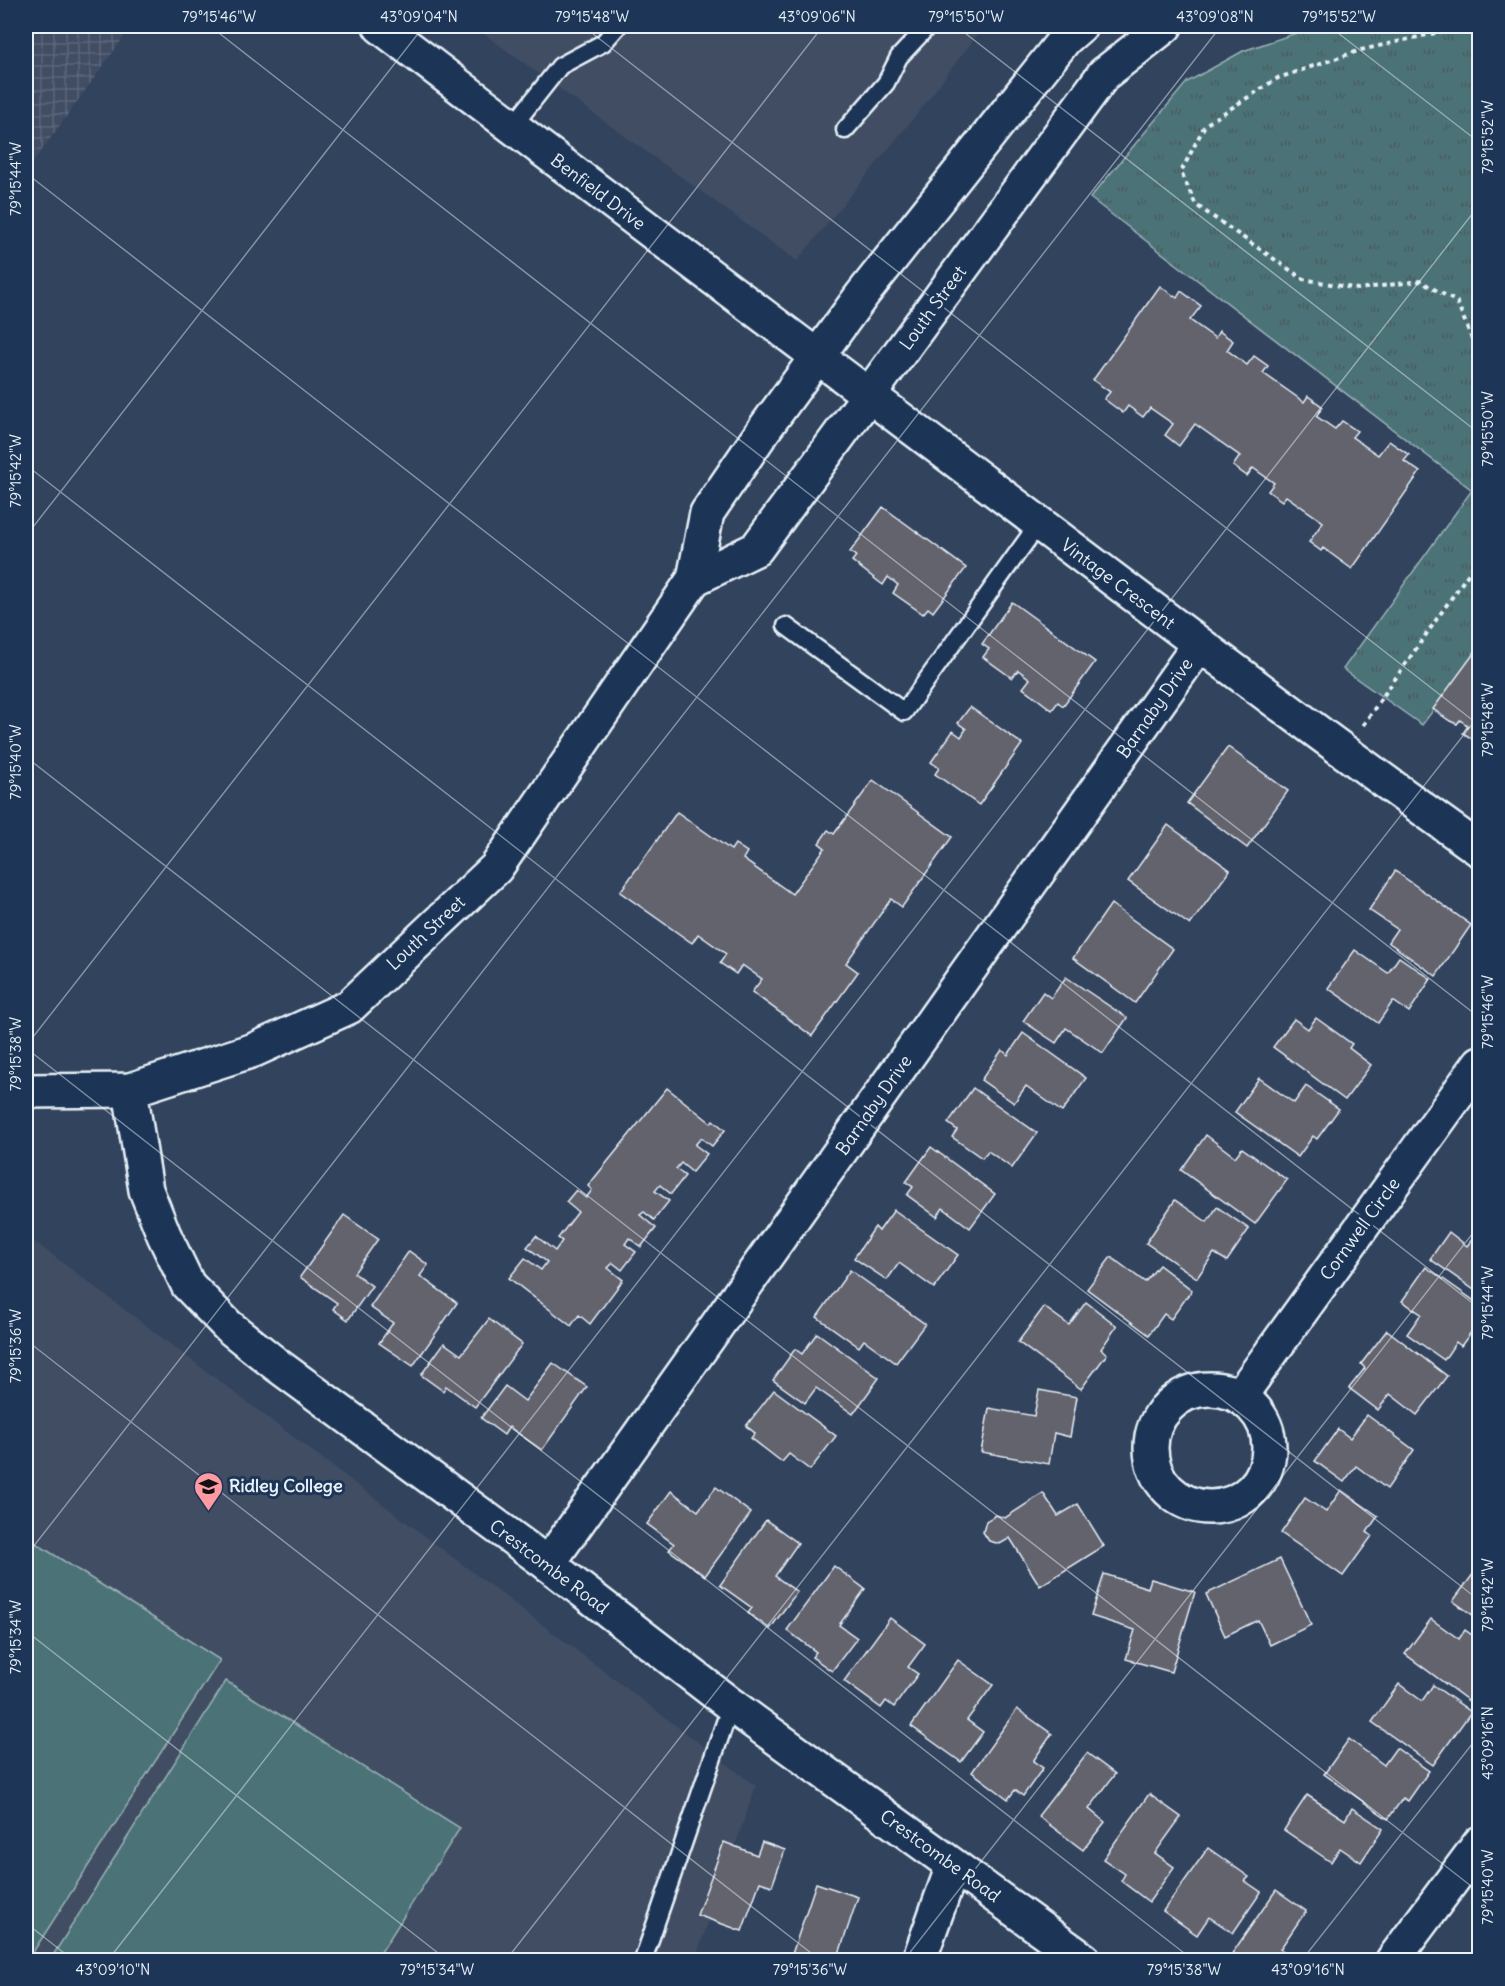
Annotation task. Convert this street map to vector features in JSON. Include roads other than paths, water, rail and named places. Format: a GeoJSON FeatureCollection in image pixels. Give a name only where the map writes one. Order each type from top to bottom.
{"type":"FeatureCollection","features":[{"type":"Feature","properties":{"kind":"street","name":"Benfield Drive"},"geometry":{"type":"LineString","coordinates":[[380,26],[817,357]]}},
{"type":"Feature","properties":{"kind":"street","name":"Louth Street"},"geometry":{"type":"LineString","coordinates":[[26,1091],[130,1090],[254,1050],[349,1007],[496,868],[694,579],[707,513],[765,428],[869,286],[1065,39],[1080,26]]}},
{"type":"Feature","properties":{"kind":"street","name":"Louth Street"},"geometry":{"type":"LineString","coordinates":[[694,579],[756,549],[1104,74],[1165,26]]}},
{"type":"Feature","properties":{"kind":"street","name":"Vintage Crescent"},"geometry":{"type":"LineString","coordinates":[[817,357],[1343,753],[1479,850]]}},
{"type":"Feature","properties":{"kind":"street","name":"Barnaby Drive"},"geometry":{"type":"LineString","coordinates":[[548,1564],[1199,645]]}},
{"type":"Feature","properties":{"kind":"street","name":"Cornwell Circle"},"geometry":{"type":"LineString","coordinates":[[1240,1396],[1479,1063]]}},
{"type":"Feature","properties":{"kind":"street","name":"Crestcombe Road"},"geometry":{"type":"LineString","coordinates":[[130,1090],[146,1190],[164,1235],[188,1285],[228,1326],[277,1365],[548,1564],[731,1705],[1084,1960]]}},
{"type":"Feature","properties":{"kind":"street"},"geometry":{"type":"LineString","coordinates":[[1393,1960],[1479,1843]]}},
{"type":"Feature","properties":{"kind":"street"},"geometry":{"type":"LineString","coordinates":[[919,1960],[952,1866]]}},
{"type":"Feature","properties":{"kind":"lane"},"geometry":{"type":"LineString","coordinates":[[512,127],[560,66],[603,43],[618,26]]}},
{"type":"Feature","properties":{"kind":"lane"},"geometry":{"type":"LineString","coordinates":[[845,130],[886,84],[899,57],[928,26]]}},
{"type":"Feature","properties":{"kind":"lane"},"geometry":{"type":"LineString","coordinates":[[786,626],[904,712],[1039,523]]}},
{"type":"Feature","properties":{"kind":"lane"},"geometry":{"type":"LineString","coordinates":[[643,1960],[731,1705]]}},
{"type":"Feature","properties":{"kind":"place","name":"Ridley College"},"geometry":{"type":"Point","coordinates":[208,1512]}}]}
